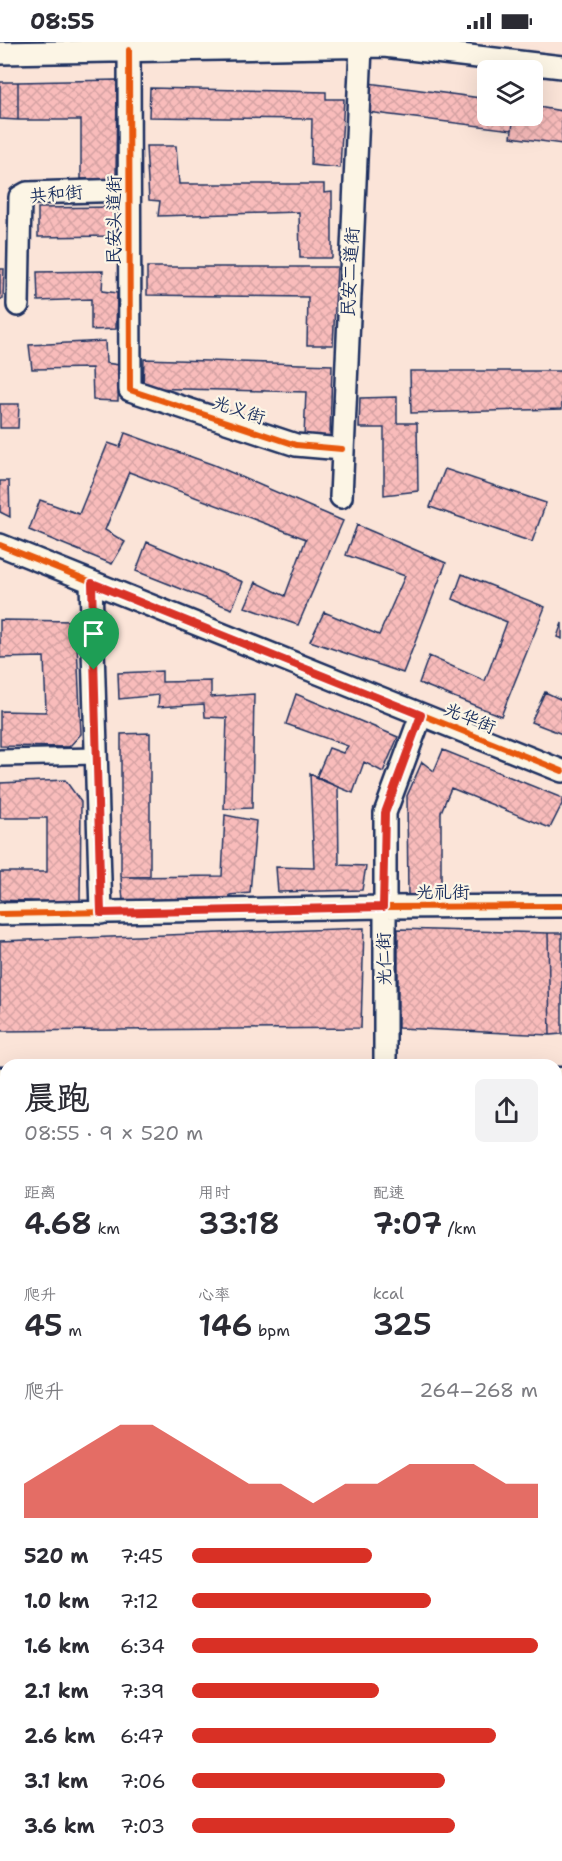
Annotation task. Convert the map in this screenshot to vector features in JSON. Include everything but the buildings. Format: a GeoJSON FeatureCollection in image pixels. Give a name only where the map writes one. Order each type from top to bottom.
{"type":"FeatureCollection","features":[{"type":"Feature","properties":{"kind":"main road"},"geometry":{"type":"LineString","coordinates":[[0,1861],[158,1861]]}},
{"type":"Feature","properties":{"kind":"street"},"geometry":{"type":"LineString","coordinates":[[0,53],[361,47],[384,44],[562,67]]}},
{"type":"Feature","properties":{"kind":"street","name":"民安二道街"},"geometry":{"type":"LineString","coordinates":[[341,497],[361,47]]}},
{"type":"Feature","properties":{"kind":"street","name":"民安头道街"},"geometry":{"type":"LineString","coordinates":[[129,50],[130,390]]}},
{"type":"Feature","properties":{"kind":"street","name":"共和街"},"geometry":{"type":"LineString","coordinates":[[18,305],[20,197],[27,193],[129,190]]}},
{"type":"Feature","properties":{"kind":"street","name":"光义街"},"geometry":{"type":"LineString","coordinates":[[130,390],[296,445],[342,449]]}},
{"type":"Feature","properties":{"kind":"street","name":"光华街"},"geometry":{"type":"LineString","coordinates":[[0,545],[562,771]]}},
{"type":"Feature","properties":{"kind":"street"},"geometry":{"type":"LineString","coordinates":[[92,583],[101,913]]}},
{"type":"Feature","properties":{"kind":"street","name":"光仁街"},"geometry":{"type":"LineString","coordinates":[[385,1059],[383,907],[385,813],[421,715]]}},
{"type":"Feature","properties":{"kind":"street"},"geometry":{"type":"LineString","coordinates":[[0,758],[97,756]]}},
{"type":"Feature","properties":{"kind":"street","name":"光礼街"},"geometry":{"type":"LineString","coordinates":[[0,914],[562,906]]}},
{"type":"Feature","properties":{"kind":"cycle path"},"geometry":{"type":"LineString","coordinates":[[129,50],[130,390],[296,445],[342,449]]}},
{"type":"Feature","properties":{"kind":"cycle path"},"geometry":{"type":"LineString","coordinates":[[0,545],[562,771]]}},
{"type":"Feature","properties":{"kind":"cycle path"},"geometry":{"type":"LineString","coordinates":[[0,914],[562,906]]}},
{"type":"Feature","properties":{"kind":"route"},"geometry":{"type":"LineString","coordinates":[[92,583],[421,715],[385,813],[383,907],[101,913],[94,670],[92,583]]}}]}
